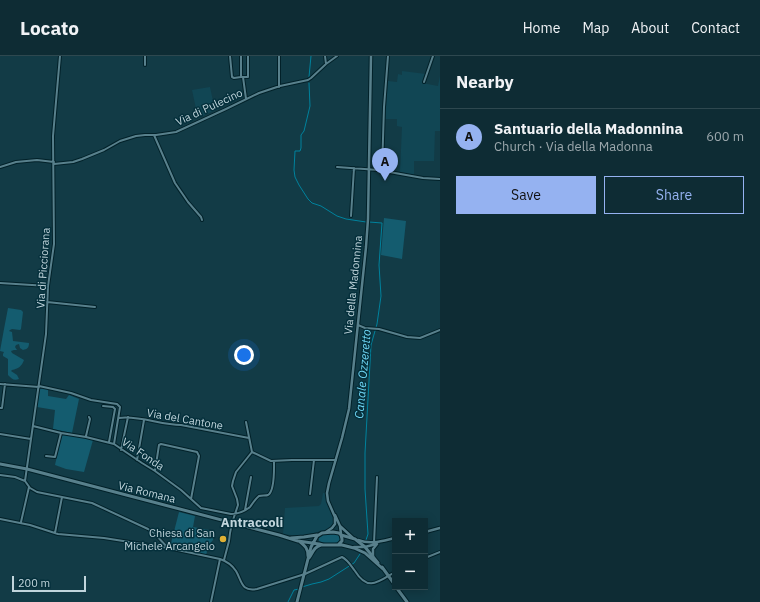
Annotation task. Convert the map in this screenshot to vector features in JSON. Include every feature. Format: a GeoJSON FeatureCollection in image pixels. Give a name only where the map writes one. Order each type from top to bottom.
{"type":"FeatureCollection","features":[{"type":"Feature","properties":{"kind":"main road","name":"Via Romana"},"geometry":{"type":"LineString","coordinates":[[0,464],[27,469],[290,538]]}},
{"type":"Feature","properties":{"kind":"main road"},"geometry":{"type":"LineString","coordinates":[[290,538],[318,536],[326,533],[337,532],[355,539],[373,556],[392,581]]}},
{"type":"Feature","properties":{"kind":"main road"},"geometry":{"type":"LineString","coordinates":[[338,545],[342,541],[341,534]]}},
{"type":"Feature","properties":{"kind":"main road"},"geometry":{"type":"LineString","coordinates":[[297,602],[312,543],[318,536]]}},
{"type":"Feature","properties":{"kind":"main road"},"geometry":{"type":"LineString","coordinates":[[318,536],[316,540],[319,544]]}},
{"type":"Feature","properties":{"kind":"main road"},"geometry":{"type":"LineString","coordinates":[[290,538],[298,541],[323,545],[347,546],[365,553],[383,569]]}},
{"type":"Feature","properties":{"kind":"main road"},"geometry":{"type":"LineString","coordinates":[[298,541],[308,550],[308,562]]}},
{"type":"Feature","properties":{"kind":"main road"},"geometry":{"type":"LineString","coordinates":[[308,562],[314,549],[323,545]]}},
{"type":"Feature","properties":{"kind":"main road"},"geometry":{"type":"LineString","coordinates":[[399,590],[408,602]]}},
{"type":"Feature","properties":{"kind":"street","name":"Via di Picciorana"},"geometry":{"type":"LineString","coordinates":[[25,481],[46,334],[48,286],[54,244],[54,126],[60,56]]}},
{"type":"Feature","properties":{"kind":"street"},"geometry":{"type":"LineString","coordinates":[[145,65],[146,56]]}},
{"type":"Feature","properties":{"kind":"street"},"geometry":{"type":"LineString","coordinates":[[230,56],[232,77],[234,78],[248,77],[248,56]]}},
{"type":"Feature","properties":{"kind":"street"},"geometry":{"type":"LineString","coordinates":[[241,56],[242,77],[246,99]]}},
{"type":"Feature","properties":{"kind":"street"},"geometry":{"type":"LineString","coordinates":[[279,56],[279,87]]}},
{"type":"Feature","properties":{"kind":"street"},"geometry":{"type":"LineString","coordinates":[[325,56],[326,64]]}},
{"type":"Feature","properties":{"kind":"street","name":"Via di Pulecino"},"geometry":{"type":"LineString","coordinates":[[0,167],[16,162],[37,160],[54,163],[73,162],[82,160],[120,141],[145,135],[176,132],[259,92],[308,80],[337,56]]}},
{"type":"Feature","properties":{"kind":"street","name":"Via della Madonnina"},"geometry":{"type":"LineString","coordinates":[[332,511],[327,494],[349,409],[368,219],[371,56]]}},
{"type":"Feature","properties":{"kind":"street"},"geometry":{"type":"LineString","coordinates":[[382,170],[384,107],[388,56]]}},
{"type":"Feature","properties":{"kind":"street"},"geometry":{"type":"LineString","coordinates":[[424,82],[433,56]]}},
{"type":"Feature","properties":{"kind":"street"},"geometry":{"type":"LineString","coordinates":[[154,135],[175,184],[202,220]]}},
{"type":"Feature","properties":{"kind":"street"},"geometry":{"type":"LineString","coordinates":[[337,167],[382,170],[423,178],[440,179]]}},
{"type":"Feature","properties":{"kind":"street"},"geometry":{"type":"LineString","coordinates":[[351,216],[354,168]]}},
{"type":"Feature","properties":{"kind":"street"},"geometry":{"type":"LineString","coordinates":[[0,283],[48,286]]}},
{"type":"Feature","properties":{"kind":"street"},"geometry":{"type":"LineString","coordinates":[[47,302],[95,307]]}},
{"type":"Feature","properties":{"kind":"street"},"geometry":{"type":"LineString","coordinates":[[358,325],[365,328],[376,329],[407,337],[420,338],[440,330]]}},
{"type":"Feature","properties":{"kind":"street"},"geometry":{"type":"LineString","coordinates":[[0,384],[39,386],[71,393],[91,400],[115,403],[120,407],[114,444]]}},
{"type":"Feature","properties":{"kind":"street"},"geometry":{"type":"LineString","coordinates":[[0,408],[2,408],[5,384]]}},
{"type":"Feature","properties":{"kind":"street"},"geometry":{"type":"LineString","coordinates":[[103,406],[113,407],[115,409],[109,442]]}},
{"type":"Feature","properties":{"kind":"street"},"geometry":{"type":"LineString","coordinates":[[86,436],[90,418],[89,416]]}},
{"type":"Feature","properties":{"kind":"street","name":"Via del Cantone"},"geometry":{"type":"LineString","coordinates":[[119,418],[181,425],[249,438]]}},
{"type":"Feature","properties":{"kind":"street"},"geometry":{"type":"LineString","coordinates":[[122,450],[128,418]]}},
{"type":"Feature","properties":{"kind":"street"},"geometry":{"type":"LineString","coordinates":[[137,460],[144,420]]}},
{"type":"Feature","properties":{"kind":"street"},"geometry":{"type":"LineString","coordinates":[[246,422],[252,452]]}},
{"type":"Feature","properties":{"kind":"street","name":"Via Fonda"},"geometry":{"type":"LineString","coordinates":[[33,426],[86,436],[114,444],[181,490],[198,506],[204,509],[235,514]]}},
{"type":"Feature","properties":{"kind":"street"},"geometry":{"type":"LineString","coordinates":[[46,456],[56,456],[61,432]]}},
{"type":"Feature","properties":{"kind":"street"},"geometry":{"type":"LineString","coordinates":[[0,434],[31,439]]}},
{"type":"Feature","properties":{"kind":"street"},"geometry":{"type":"LineString","coordinates":[[155,471],[159,445],[161,444],[198,452],[199,456],[191,499]]}},
{"type":"Feature","properties":{"kind":"street"},"geometry":{"type":"LineString","coordinates":[[252,452],[268,460],[274,461],[336,460]]}},
{"type":"Feature","properties":{"kind":"street"},"geometry":{"type":"LineString","coordinates":[[211,602],[222,560],[229,541],[232,523],[238,507],[238,502],[232,486],[233,481],[236,472],[252,452]]}},
{"type":"Feature","properties":{"kind":"street"},"geometry":{"type":"LineString","coordinates":[[310,494],[314,460]]}},
{"type":"Feature","properties":{"kind":"street"},"geometry":{"type":"LineString","coordinates":[[235,514],[250,506],[258,496],[268,495],[271,491],[274,461]]}},
{"type":"Feature","properties":{"kind":"street"},"geometry":{"type":"LineString","coordinates":[[0,474],[25,481],[32,490],[37,492],[92,503],[151,530],[168,548]]}},
{"type":"Feature","properties":{"kind":"street"},"geometry":{"type":"LineString","coordinates":[[373,556],[373,549],[376,543],[377,477]]}},
{"type":"Feature","properties":{"kind":"street"},"geometry":{"type":"LineString","coordinates":[[244,510],[250,478]]}},
{"type":"Feature","properties":{"kind":"street"},"geometry":{"type":"LineString","coordinates":[[20,523],[29,486]]}},
{"type":"Feature","properties":{"kind":"street"},"geometry":{"type":"LineString","coordinates":[[55,533],[62,497]]}},
{"type":"Feature","properties":{"kind":"street"},"geometry":{"type":"LineString","coordinates":[[332,511],[340,526],[341,534]]}},
{"type":"Feature","properties":{"kind":"street"},"geometry":{"type":"LineString","coordinates":[[326,533],[335,524],[332,511]]}},
{"type":"Feature","properties":{"kind":"street"},"geometry":{"type":"LineString","coordinates":[[0,519],[35,526],[55,533],[71,536],[104,538],[168,548],[222,560],[230,564],[235,569],[246,588],[254,590],[305,574],[342,557],[352,566],[362,581],[366,583],[370,584],[376,582],[392,574]]}},
{"type":"Feature","properties":{"kind":"street"},"geometry":{"type":"LineString","coordinates":[[340,526],[355,539],[364,543],[376,543]]}},
{"type":"Feature","properties":{"kind":"street"},"geometry":{"type":"LineString","coordinates":[[428,531],[440,528]]}},
{"type":"Feature","properties":{"kind":"street"},"geometry":{"type":"LineString","coordinates":[[347,546],[365,547],[392,539]]}},
{"type":"Feature","properties":{"kind":"street"},"geometry":{"type":"LineString","coordinates":[[428,557],[440,552]]}},
{"type":"Feature","properties":{"kind":"shaded area"},"geometry":{"type":"Polygon","coordinates":[[[402,71],[426,74],[422,83],[438,86],[440,76],[440,131],[435,131],[434,161],[414,161],[414,175],[400,172],[402,127],[397,126],[397,119],[385,119],[388,81],[397,82],[398,74],[402,75],[402,71]]]}},
{"type":"Feature","properties":{"kind":"shaded area"},"geometry":{"type":"Polygon","coordinates":[[[210,87],[215,110],[198,118],[192,90],[210,87]]]}},
{"type":"Feature","properties":{"kind":"shaded area"},"geometry":{"type":"Polygon","coordinates":[[[384,218],[406,221],[402,259],[381,255],[384,218]]]}},
{"type":"Feature","properties":{"kind":"shaded area"},"geometry":{"type":"Polygon","coordinates":[[[8,308],[21,310],[23,312],[21,329],[12,329],[9,331],[12,332],[13,341],[29,343],[26,349],[23,350],[20,348],[19,344],[15,347],[17,350],[11,351],[24,360],[20,367],[11,371],[17,375],[19,379],[16,380],[12,379],[8,375],[8,359],[3,356],[4,352],[0,351],[8,308]]]}},
{"type":"Feature","properties":{"kind":"shaded area"},"geometry":{"type":"Polygon","coordinates":[[[40,388],[48,389],[48,396],[66,399],[69,395],[79,399],[72,433],[53,429],[55,410],[37,407],[40,388]]]}},
{"type":"Feature","properties":{"kind":"shaded area"},"geometry":{"type":"Polygon","coordinates":[[[62,433],[93,440],[84,472],[66,469],[55,465],[62,433]]]}},
{"type":"Feature","properties":{"kind":"shaded area"},"geometry":{"type":"Polygon","coordinates":[[[323,493],[326,493],[327,503],[334,517],[332,527],[299,536],[283,534],[285,508],[319,506],[321,504],[323,493]]]}},
{"type":"Feature","properties":{"kind":"shaded area"},"geometry":{"type":"Polygon","coordinates":[[[179,512],[195,516],[193,527],[214,531],[213,540],[209,545],[206,555],[170,547],[179,512]]]}},
{"type":"Feature","properties":{"kind":"shaded area"},"geometry":{"type":"Polygon","coordinates":[[[337,534],[340,536],[339,542],[324,543],[319,541],[319,538],[323,535],[337,534]]]}},
{"type":"Feature","properties":{"kind":"waterway","name":"Canale Ozzeretto"},"geometry":{"type":"LineString","coordinates":[[309,77],[311,56]]}},
{"type":"Feature","properties":{"kind":"waterway","name":"Canale Ozzeretto"},"geometry":{"type":"LineString","coordinates":[[309,83],[310,106],[304,131],[301,135],[301,148],[300,151],[295,151],[295,177],[312,203],[321,206],[337,216],[366,222]]}},
{"type":"Feature","properties":{"kind":"waterway","name":"Canale Ozzeretto"},"geometry":{"type":"LineString","coordinates":[[366,540],[368,534],[365,489],[365,453],[371,345],[377,324],[381,296],[379,265],[382,223],[369,222]]}},
{"type":"Feature","properties":{"kind":"waterway","name":"Canale Ozzeretto"},"geometry":{"type":"LineString","coordinates":[[302,587],[329,579],[354,563],[360,554]]}},
{"type":"Feature","properties":{"kind":"waterway","name":"Canale Ozzeretto"},"geometry":{"type":"LineString","coordinates":[[288,602],[294,590],[299,589]]}},
{"type":"Feature","properties":{"kind":"place","name":"Santuario della Madonnina"},"geometry":{"type":"Point","coordinates":[385,181]}},
{"type":"Feature","properties":{"kind":"place","name":"Chiesa di San Michele Arcangelo"},"geometry":{"type":"Point","coordinates":[223,539]}},
{"type":"Feature","properties":{"kind":"district","name":"Antraccoli"},"geometry":{"type":"Point","coordinates":[252,522]}}]}
